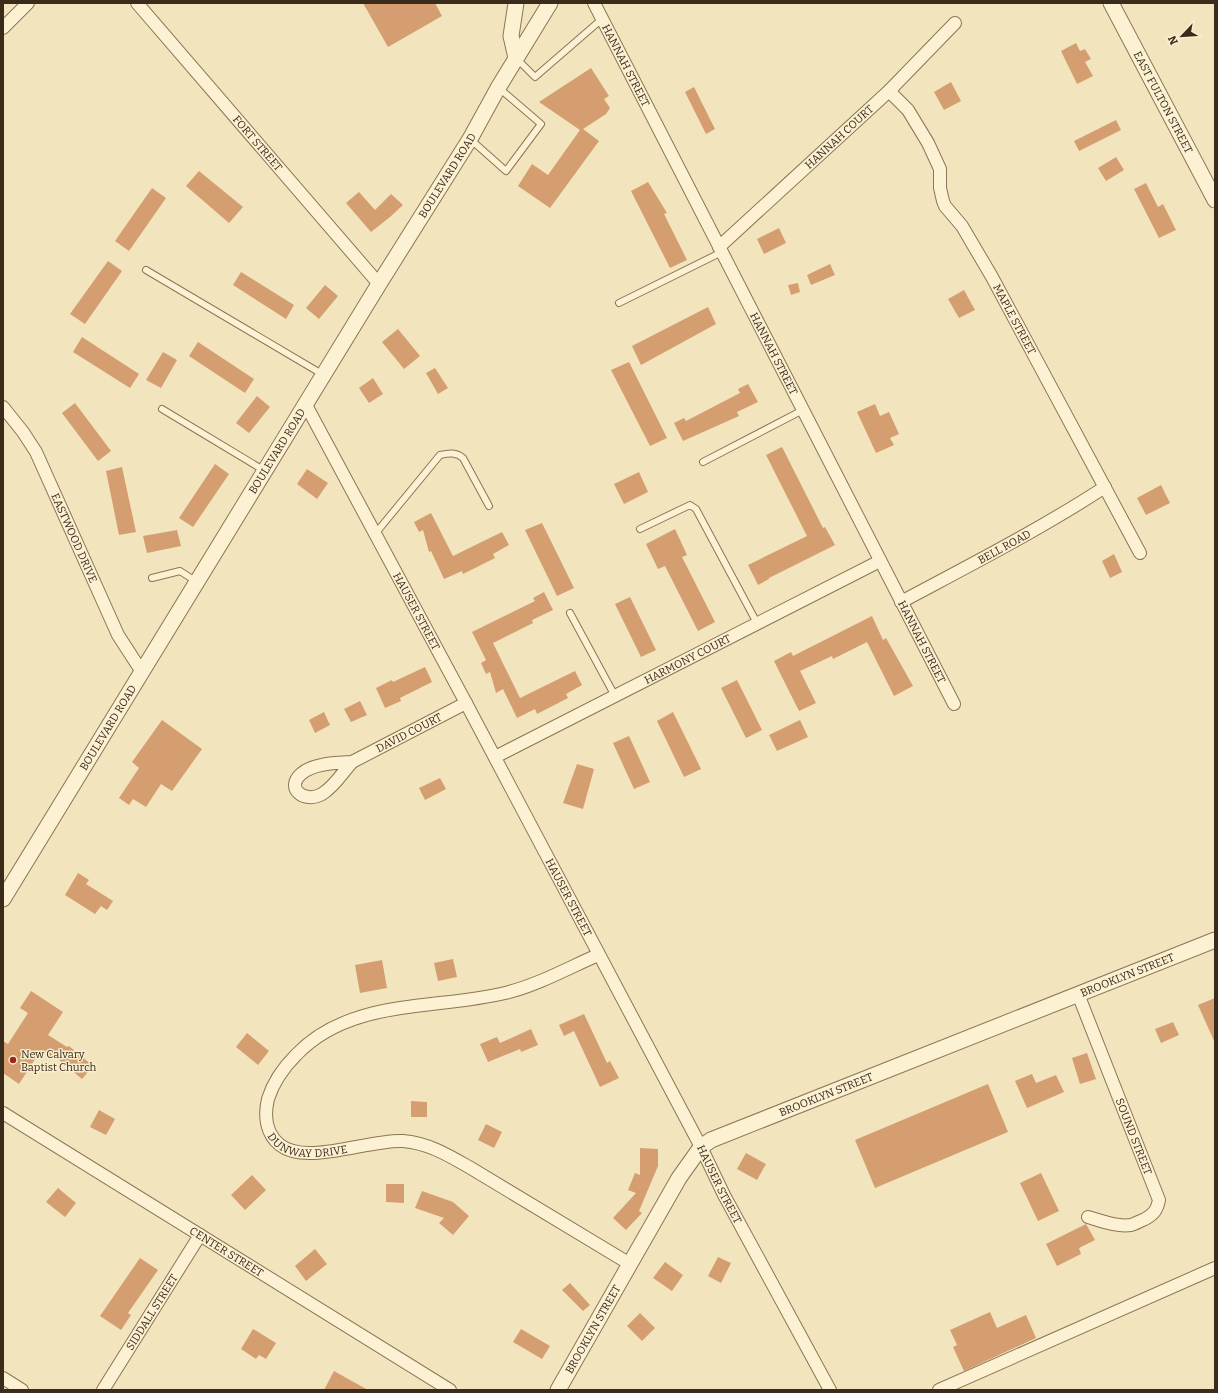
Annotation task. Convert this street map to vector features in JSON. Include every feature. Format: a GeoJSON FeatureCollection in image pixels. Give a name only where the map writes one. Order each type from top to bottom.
{"type":"FeatureCollection","features":[{"type":"Feature","properties":{"kind":"street"},"geometry":{"type":"LineString","coordinates":[[3,28],[28,3]]}},
{"type":"Feature","properties":{"kind":"street","name":"FORT STREET"},"geometry":{"type":"LineString","coordinates":[[137,3],[379,284]]}},
{"type":"Feature","properties":{"kind":"street"},"geometry":{"type":"LineString","coordinates":[[516,3],[511,36],[516,58]]}},
{"type":"Feature","properties":{"kind":"street","name":"BOULEVARD ROAD"},"geometry":{"type":"LineString","coordinates":[[3,899],[379,284],[470,139],[498,88],[550,3]]}},
{"type":"Feature","properties":{"kind":"street","name":"HANNAH STREET"},"geometry":{"type":"LineString","coordinates":[[594,3],[954,704]]}},
{"type":"Feature","properties":{"kind":"street","name":"EAST FULTON STREET"},"geometry":{"type":"LineString","coordinates":[[1111,3],[1215,200]]}},
{"type":"Feature","properties":{"kind":"street","name":"HANNAH COURT"},"geometry":{"type":"LineString","coordinates":[[720,249],[889,91],[955,23]]}},
{"type":"Feature","properties":{"kind":"street","name":"MAPLE STREET"},"geometry":{"type":"LineString","coordinates":[[889,91],[908,110],[928,143],[940,169],[940,188],[945,206],[962,226],[992,277],[1140,553]]}},
{"type":"Feature","properties":{"kind":"street","name":"HAUSER STREET"},"geometry":{"type":"LineString","coordinates":[[306,405],[495,757],[724,1195],[830,1390]]}},
{"type":"Feature","properties":{"kind":"street","name":"EASTWOOD DRIVE"},"geometry":{"type":"LineString","coordinates":[[3,407],[36,452],[111,621],[125,647],[142,672]]}},
{"type":"Feature","properties":{"kind":"street","name":"BELL ROAD"},"geometry":{"type":"LineString","coordinates":[[901,602],[991,555],[1044,525],[1105,487]]}},
{"type":"Feature","properties":{"kind":"street","name":"HARMONY COURT"},"geometry":{"type":"LineString","coordinates":[[495,757],[880,560]]}},
{"type":"Feature","properties":{"kind":"street","name":"DAVID COURT"},"geometry":{"type":"LineString","coordinates":[[352,762],[466,703]]}},
{"type":"Feature","properties":{"kind":"street","name":"BROOKLYN STREET"},"geometry":{"type":"LineString","coordinates":[[558,1390],[679,1178],[700,1147],[711,1140],[1215,940]]}},
{"type":"Feature","properties":{"kind":"street","name":"DUNWAY DRIVE"},"geometry":{"type":"LineString","coordinates":[[598,955],[538,982],[505,993],[388,1010],[355,1018],[342,1023],[324,1032],[304,1046],[288,1063],[270,1095],[266,1119],[271,1134],[280,1146],[307,1154],[383,1141],[402,1141],[429,1146],[469,1167],[630,1264]]}},
{"type":"Feature","properties":{"kind":"street","name":"SOUND STREET"},"geometry":{"type":"LineString","coordinates":[[1078,994],[1159,1200],[1158,1208],[1153,1214],[1132,1225],[1107,1223],[1088,1217]]}},
{"type":"Feature","properties":{"kind":"street","name":"CENTER STREET"},"geometry":{"type":"LineString","coordinates":[[3,1113],[450,1390]]}},
{"type":"Feature","properties":{"kind":"street","name":"SIDDALL STREET"},"geometry":{"type":"LineString","coordinates":[[103,1390],[200,1235]]}},
{"type":"Feature","properties":{"kind":"street"},"geometry":{"type":"LineString","coordinates":[[939,1390],[1215,1268]]}},
{"type":"Feature","properties":{"kind":"street"},"geometry":{"type":"LineString","coordinates":[[3,1378],[22,1390]]}},
{"type":"Feature","properties":{"kind":"lane"},"geometry":{"type":"LineString","coordinates":[[516,58],[535,77],[602,19]]}},
{"type":"Feature","properties":{"kind":"lane"},"geometry":{"type":"LineString","coordinates":[[470,139],[506,171],[541,124],[498,88]]}},
{"type":"Feature","properties":{"kind":"lane"},"geometry":{"type":"LineString","coordinates":[[619,303],[720,249]]}},
{"type":"Feature","properties":{"kind":"lane"},"geometry":{"type":"LineString","coordinates":[[146,270],[324,375]]}},
{"type":"Feature","properties":{"kind":"lane"},"geometry":{"type":"LineString","coordinates":[[162,409],[265,471]]}},
{"type":"Feature","properties":{"kind":"lane"},"geometry":{"type":"LineString","coordinates":[[703,462],[803,410]]}},
{"type":"Feature","properties":{"kind":"lane"},"geometry":{"type":"LineString","coordinates":[[375,534],[440,455],[449,453],[458,454],[463,458],[489,506]]}},
{"type":"Feature","properties":{"kind":"lane"},"geometry":{"type":"LineString","coordinates":[[640,529],[690,505],[696,509],[757,623]]}},
{"type":"Feature","properties":{"kind":"lane"},"geometry":{"type":"LineString","coordinates":[[152,578],[180,571],[197,582]]}},
{"type":"Feature","properties":{"kind":"lane"},"geometry":{"type":"LineString","coordinates":[[570,613],[615,696]]}},
{"type":"Feature","properties":{"kind":"building"},"geometry":{"type":"Polygon","coordinates":[[[363,3],[435,3],[442,16],[388,47],[363,3]]]}},
{"type":"Feature","properties":{"kind":"building"},"geometry":{"type":"Polygon","coordinates":[[[1076,43],[1080,51],[1085,49],[1091,59],[1085,62],[1093,76],[1077,84],[1061,51],[1076,43]]]}},
{"type":"Feature","properties":{"kind":"building"},"geometry":{"type":"Polygon","coordinates":[[[591,68],[609,96],[604,99],[610,108],[606,114],[583,129],[599,141],[550,208],[518,186],[532,164],[548,175],[580,130],[539,102],[591,68]]]}},
{"type":"Feature","properties":{"kind":"building"},"geometry":{"type":"Polygon","coordinates":[[[951,82],[961,101],[944,110],[934,92],[951,82]]]}},
{"type":"Feature","properties":{"kind":"building"},"geometry":{"type":"Polygon","coordinates":[[[694,87],[715,129],[706,134],[685,92],[694,87]]]}},
{"type":"Feature","properties":{"kind":"building"},"geometry":{"type":"Polygon","coordinates":[[[1116,120],[1121,130],[1079,151],[1074,141],[1116,120]]]}},
{"type":"Feature","properties":{"kind":"building"},"geometry":{"type":"Polygon","coordinates":[[[1116,157],[1124,170],[1106,181],[1098,168],[1116,157]]]}},
{"type":"Feature","properties":{"kind":"building"},"geometry":{"type":"Polygon","coordinates":[[[199,171],[243,207],[229,223],[186,186],[199,171]]]}},
{"type":"Feature","properties":{"kind":"building"},"geometry":{"type":"Polygon","coordinates":[[[648,182],[667,213],[664,214],[687,260],[670,268],[631,191],[648,182]]]}},
{"type":"Feature","properties":{"kind":"building"},"geometry":{"type":"Polygon","coordinates":[[[1146,183],[1158,207],[1163,204],[1176,230],[1159,238],[1134,189],[1146,183]]]}},
{"type":"Feature","properties":{"kind":"building"},"geometry":{"type":"Polygon","coordinates":[[[152,188],[166,198],[129,251],[115,241],[152,188]]]}},
{"type":"Feature","properties":{"kind":"building"},"geometry":{"type":"Polygon","coordinates":[[[359,192],[375,210],[391,194],[403,205],[371,232],[346,203],[359,192]]]}},
{"type":"Feature","properties":{"kind":"building"},"geometry":{"type":"Polygon","coordinates":[[[779,228],[786,243],[764,254],[757,239],[779,228]]]}},
{"type":"Feature","properties":{"kind":"building"},"geometry":{"type":"Polygon","coordinates":[[[108,261],[122,271],[85,324],[70,314],[108,261]]]}},
{"type":"Feature","properties":{"kind":"building"},"geometry":{"type":"Polygon","coordinates":[[[830,264],[835,275],[811,285],[807,275],[830,264]]]}},
{"type":"Feature","properties":{"kind":"building"},"geometry":{"type":"Polygon","coordinates":[[[241,272],[294,305],[286,319],[233,285],[241,272]]]}},
{"type":"Feature","properties":{"kind":"building"},"geometry":{"type":"Polygon","coordinates":[[[798,283],[800,292],[791,295],[788,285],[798,283]]]}},
{"type":"Feature","properties":{"kind":"building"},"geometry":{"type":"Polygon","coordinates":[[[325,285],[338,296],[319,319],[306,308],[325,285]]]}},
{"type":"Feature","properties":{"kind":"building"},"geometry":{"type":"Polygon","coordinates":[[[964,290],[975,310],[959,318],[948,299],[964,290]]]}},
{"type":"Feature","properties":{"kind":"building"},"geometry":{"type":"Polygon","coordinates":[[[708,307],[716,324],[641,365],[632,346],[708,307]]]}},
{"type":"Feature","properties":{"kind":"building"},"geometry":{"type":"Polygon","coordinates":[[[398,329],[420,356],[404,369],[382,342],[398,329]]]}},
{"type":"Feature","properties":{"kind":"building"},"geometry":{"type":"Polygon","coordinates":[[[82,337],[139,374],[130,388],[73,352],[82,337]]]}},
{"type":"Feature","properties":{"kind":"building"},"geometry":{"type":"Polygon","coordinates":[[[198,342],[254,379],[245,393],[189,356],[198,342]]]}},
{"type":"Feature","properties":{"kind":"building"},"geometry":{"type":"Polygon","coordinates":[[[163,352],[177,360],[161,388],[146,380],[163,352]]]}},
{"type":"Feature","properties":{"kind":"building"},"geometry":{"type":"Polygon","coordinates":[[[629,362],[667,438],[650,446],[611,370],[629,362]]]}},
{"type":"Feature","properties":{"kind":"building"},"geometry":{"type":"Polygon","coordinates":[[[435,368],[448,388],[438,394],[426,373],[435,368]]]}},
{"type":"Feature","properties":{"kind":"building"},"geometry":{"type":"Polygon","coordinates":[[[373,378],[383,394],[369,403],[359,388],[373,378]]]}},
{"type":"Feature","properties":{"kind":"building"},"geometry":{"type":"Polygon","coordinates":[[[748,384],[758,402],[737,412],[739,416],[683,441],[674,423],[684,418],[686,421],[740,393],[738,389],[748,384]]]}},
{"type":"Feature","properties":{"kind":"building"},"geometry":{"type":"Polygon","coordinates":[[[257,396],[270,407],[249,433],[236,423],[257,396]]]}},
{"type":"Feature","properties":{"kind":"building"},"geometry":{"type":"Polygon","coordinates":[[[75,403],[111,451],[98,461],[62,413],[75,403]]]}},
{"type":"Feature","properties":{"kind":"building"},"geometry":{"type":"Polygon","coordinates":[[[875,404],[880,416],[889,412],[899,434],[890,438],[894,445],[876,453],[857,412],[875,404]]]}},
{"type":"Feature","properties":{"kind":"building"},"geometry":{"type":"Polygon","coordinates":[[[782,447],[823,528],[825,527],[835,545],[758,585],[748,565],[807,536],[766,455],[782,447]]]}},
{"type":"Feature","properties":{"kind":"building"},"geometry":{"type":"Polygon","coordinates":[[[215,464],[229,474],[193,527],[179,518],[215,464]]]}},
{"type":"Feature","properties":{"kind":"building"},"geometry":{"type":"Polygon","coordinates":[[[122,467],[136,532],[119,535],[106,471],[122,467]]]}},
{"type":"Feature","properties":{"kind":"building"},"geometry":{"type":"Polygon","coordinates":[[[307,469],[328,483],[317,499],[297,484],[307,469]]]}},
{"type":"Feature","properties":{"kind":"building"},"geometry":{"type":"Polygon","coordinates":[[[639,472],[648,492],[624,504],[614,484],[639,472]]]}},
{"type":"Feature","properties":{"kind":"building"},"geometry":{"type":"Polygon","coordinates":[[[1161,485],[1170,503],[1146,515],[1137,498],[1161,485]]]}},
{"type":"Feature","properties":{"kind":"building"},"geometry":{"type":"Polygon","coordinates":[[[431,513],[453,556],[502,532],[509,545],[493,554],[495,558],[463,574],[462,571],[444,579],[431,551],[429,552],[423,530],[419,532],[414,522],[431,513]]]}},
{"type":"Feature","properties":{"kind":"building"},"geometry":{"type":"Polygon","coordinates":[[[542,523],[574,588],[557,596],[525,530],[542,523]]]}},
{"type":"Feature","properties":{"kind":"building"},"geometry":{"type":"Polygon","coordinates":[[[675,529],[687,555],[682,557],[715,622],[698,631],[665,566],[658,569],[646,544],[675,529]]]}},
{"type":"Feature","properties":{"kind":"building"},"geometry":{"type":"Polygon","coordinates":[[[177,530],[181,546],[147,553],[143,536],[177,530]]]}},
{"type":"Feature","properties":{"kind":"building"},"geometry":{"type":"Polygon","coordinates":[[[1114,554],[1122,572],[1110,578],[1102,561],[1114,554]]]}},
{"type":"Feature","properties":{"kind":"building"},"geometry":{"type":"Polygon","coordinates":[[[544,592],[553,610],[532,620],[533,623],[493,643],[520,698],[575,671],[582,685],[566,694],[568,698],[537,714],[535,709],[517,718],[503,689],[496,693],[490,672],[486,674],[481,663],[486,660],[472,632],[535,601],[533,598],[544,592]]]}},
{"type":"Feature","properties":{"kind":"building"},"geometry":{"type":"Polygon","coordinates":[[[630,597],[656,650],[641,657],[615,604],[630,597]]]}},
{"type":"Feature","properties":{"kind":"building"},"geometry":{"type":"Polygon","coordinates":[[[872,616],[883,640],[886,638],[913,686],[894,696],[867,642],[833,659],[832,656],[800,671],[816,703],[799,711],[774,661],[791,652],[793,656],[872,616]]]}},
{"type":"Feature","properties":{"kind":"building"},"geometry":{"type":"Polygon","coordinates":[[[425,667],[432,682],[400,698],[401,701],[385,708],[376,688],[425,667]]]}},
{"type":"Feature","properties":{"kind":"building"},"geometry":{"type":"Polygon","coordinates":[[[737,680],[762,730],[746,738],[721,688],[737,680]]]}},
{"type":"Feature","properties":{"kind":"building"},"geometry":{"type":"Polygon","coordinates":[[[360,701],[367,715],[351,722],[344,709],[360,701]]]}},
{"type":"Feature","properties":{"kind":"building"},"geometry":{"type":"Polygon","coordinates":[[[324,712],[330,725],[315,733],[309,720],[324,712]]]}},
{"type":"Feature","properties":{"kind":"building"},"geometry":{"type":"Polygon","coordinates":[[[673,712],[701,769],[684,777],[657,721],[673,712]]]}},
{"type":"Feature","properties":{"kind":"building"},"geometry":{"type":"Polygon","coordinates":[[[162,720],[202,749],[172,791],[161,784],[146,807],[133,799],[129,805],[119,798],[139,768],[132,762],[162,720]]]}},
{"type":"Feature","properties":{"kind":"building"},"geometry":{"type":"Polygon","coordinates":[[[800,720],[808,737],[777,751],[769,735],[800,720]]]}},
{"type":"Feature","properties":{"kind":"building"},"geometry":{"type":"Polygon","coordinates":[[[629,736],[650,782],[634,789],[613,743],[629,736]]]}},
{"type":"Feature","properties":{"kind":"building"},"geometry":{"type":"Polygon","coordinates":[[[577,764],[594,769],[583,809],[563,803],[577,764]]]}},
{"type":"Feature","properties":{"kind":"building"},"geometry":{"type":"Polygon","coordinates":[[[440,778],[446,789],[425,800],[419,788],[440,778]]]}},
{"type":"Feature","properties":{"kind":"building"},"geometry":{"type":"Polygon","coordinates":[[[78,873],[89,880],[86,884],[113,901],[107,910],[101,906],[95,914],[65,895],[78,873]]]}},
{"type":"Feature","properties":{"kind":"building"},"geometry":{"type":"Polygon","coordinates":[[[453,959],[457,977],[438,981],[434,963],[453,959]]]}},
{"type":"Feature","properties":{"kind":"building"},"geometry":{"type":"Polygon","coordinates":[[[382,960],[387,988],[360,993],[355,965],[382,960]]]}},
{"type":"Feature","properties":{"kind":"building"},"geometry":{"type":"Polygon","coordinates":[[[31,991],[63,1012],[48,1035],[67,1047],[69,1046],[93,1066],[82,1079],[52,1054],[51,1057],[41,1050],[19,1084],[3,1073],[3,1041],[8,1044],[28,1013],[20,1008],[31,991]]]}},
{"type":"Feature","properties":{"kind":"building"},"geometry":{"type":"Polygon","coordinates":[[[1215,998],[1215,1043],[1198,1005],[1215,998]]]}},
{"type":"Feature","properties":{"kind":"building"},"geometry":{"type":"Polygon","coordinates":[[[584,1014],[607,1063],[610,1061],[619,1078],[600,1087],[574,1031],[564,1036],[559,1025],[584,1014]]]}},
{"type":"Feature","properties":{"kind":"building"},"geometry":{"type":"Polygon","coordinates":[[[1173,1022],[1179,1035],[1161,1043],[1155,1029],[1173,1022]]]}},
{"type":"Feature","properties":{"kind":"building"},"geometry":{"type":"Polygon","coordinates":[[[531,1029],[538,1045],[521,1052],[520,1049],[488,1062],[480,1044],[497,1037],[500,1043],[531,1029]]]}},
{"type":"Feature","properties":{"kind":"building"},"geometry":{"type":"Polygon","coordinates":[[[247,1033],[269,1051],[258,1065],[236,1047],[247,1033]]]}},
{"type":"Feature","properties":{"kind":"building"},"geometry":{"type":"Polygon","coordinates":[[[1087,1053],[1096,1079],[1080,1084],[1072,1058],[1087,1053]]]}},
{"type":"Feature","properties":{"kind":"building"},"geometry":{"type":"Polygon","coordinates":[[[1032,1074],[1036,1083],[1056,1075],[1064,1092],[1027,1108],[1015,1081],[1032,1074]]]}},
{"type":"Feature","properties":{"kind":"building"},"geometry":{"type":"Polygon","coordinates":[[[988,1084],[1008,1132],[875,1188],[855,1140],[988,1084]]]}},
{"type":"Feature","properties":{"kind":"building"},"geometry":{"type":"Polygon","coordinates":[[[411,1101],[427,1102],[427,1117],[411,1117],[411,1101]]]}},
{"type":"Feature","properties":{"kind":"building"},"geometry":{"type":"Polygon","coordinates":[[[99,1110],[115,1119],[106,1135],[90,1127],[99,1110]]]}},
{"type":"Feature","properties":{"kind":"building"},"geometry":{"type":"Polygon","coordinates":[[[486,1124],[502,1132],[494,1148],[478,1140],[486,1124]]]}},
{"type":"Feature","properties":{"kind":"building"},"geometry":{"type":"Polygon","coordinates":[[[640,1148],[658,1149],[658,1166],[639,1211],[642,1213],[626,1230],[613,1218],[636,1193],[628,1190],[635,1173],[640,1175],[640,1148]]]}},
{"type":"Feature","properties":{"kind":"building"},"geometry":{"type":"Polygon","coordinates":[[[746,1153],[766,1164],[757,1180],[737,1169],[746,1153]]]}},
{"type":"Feature","properties":{"kind":"building"},"geometry":{"type":"Polygon","coordinates":[[[1041,1173],[1059,1211],[1038,1221],[1020,1183],[1041,1173]]]}},
{"type":"Feature","properties":{"kind":"building"},"geometry":{"type":"Polygon","coordinates":[[[252,1175],[266,1190],[245,1210],[231,1195],[252,1175]]]}},
{"type":"Feature","properties":{"kind":"building"},"geometry":{"type":"Polygon","coordinates":[[[386,1184],[404,1184],[404,1203],[386,1202],[386,1184]]]}},
{"type":"Feature","properties":{"kind":"building"},"geometry":{"type":"Polygon","coordinates":[[[58,1188],[76,1203],[65,1217],[46,1202],[58,1188]]]}},
{"type":"Feature","properties":{"kind":"building"},"geometry":{"type":"Polygon","coordinates":[[[422,1191],[453,1202],[469,1216],[453,1235],[439,1223],[444,1218],[415,1208],[422,1191]]]}},
{"type":"Feature","properties":{"kind":"building"},"geometry":{"type":"Polygon","coordinates":[[[1086,1224],[1095,1240],[1079,1248],[1081,1254],[1057,1266],[1046,1244],[1086,1224]]]}},
{"type":"Feature","properties":{"kind":"building"},"geometry":{"type":"Polygon","coordinates":[[[315,1249],[327,1264],[306,1281],[295,1266],[315,1249]]]}},
{"type":"Feature","properties":{"kind":"building"},"geometry":{"type":"Polygon","coordinates":[[[718,1257],[731,1263],[721,1283],[708,1276],[718,1257]]]}},
{"type":"Feature","properties":{"kind":"building"},"geometry":{"type":"Polygon","coordinates":[[[140,1258],[158,1270],[128,1313],[131,1315],[121,1330],[100,1316],[140,1258]]]}},
{"type":"Feature","properties":{"kind":"building"},"geometry":{"type":"Polygon","coordinates":[[[665,1262],[683,1275],[672,1291],[653,1278],[665,1262]]]}},
{"type":"Feature","properties":{"kind":"building"},"geometry":{"type":"Polygon","coordinates":[[[570,1283],[590,1305],[583,1311],[562,1290],[570,1283]]]}},
{"type":"Feature","properties":{"kind":"building"},"geometry":{"type":"Polygon","coordinates":[[[990,1312],[997,1328],[1026,1315],[1036,1338],[964,1371],[953,1347],[957,1345],[950,1330],[990,1312]]]}},
{"type":"Feature","properties":{"kind":"building"},"geometry":{"type":"Polygon","coordinates":[[[640,1313],[655,1328],[642,1341],[627,1326],[640,1313]]]}},
{"type":"Feature","properties":{"kind":"building"},"geometry":{"type":"Polygon","coordinates":[[[253,1329],[276,1343],[266,1359],[259,1355],[256,1359],[241,1349],[253,1329]]]}},
{"type":"Feature","properties":{"kind":"building"},"geometry":{"type":"Polygon","coordinates":[[[521,1329],[550,1346],[542,1359],[513,1342],[521,1329]]]}},
{"type":"Feature","properties":{"kind":"building"},"geometry":{"type":"Polygon","coordinates":[[[334,1371],[368,1390],[324,1390],[334,1371]]]}},
{"type":"Feature","properties":{"kind":"place","name":"New Calvary Baptist Church"},"geometry":{"type":"Point","coordinates":[13,1060]}}]}
